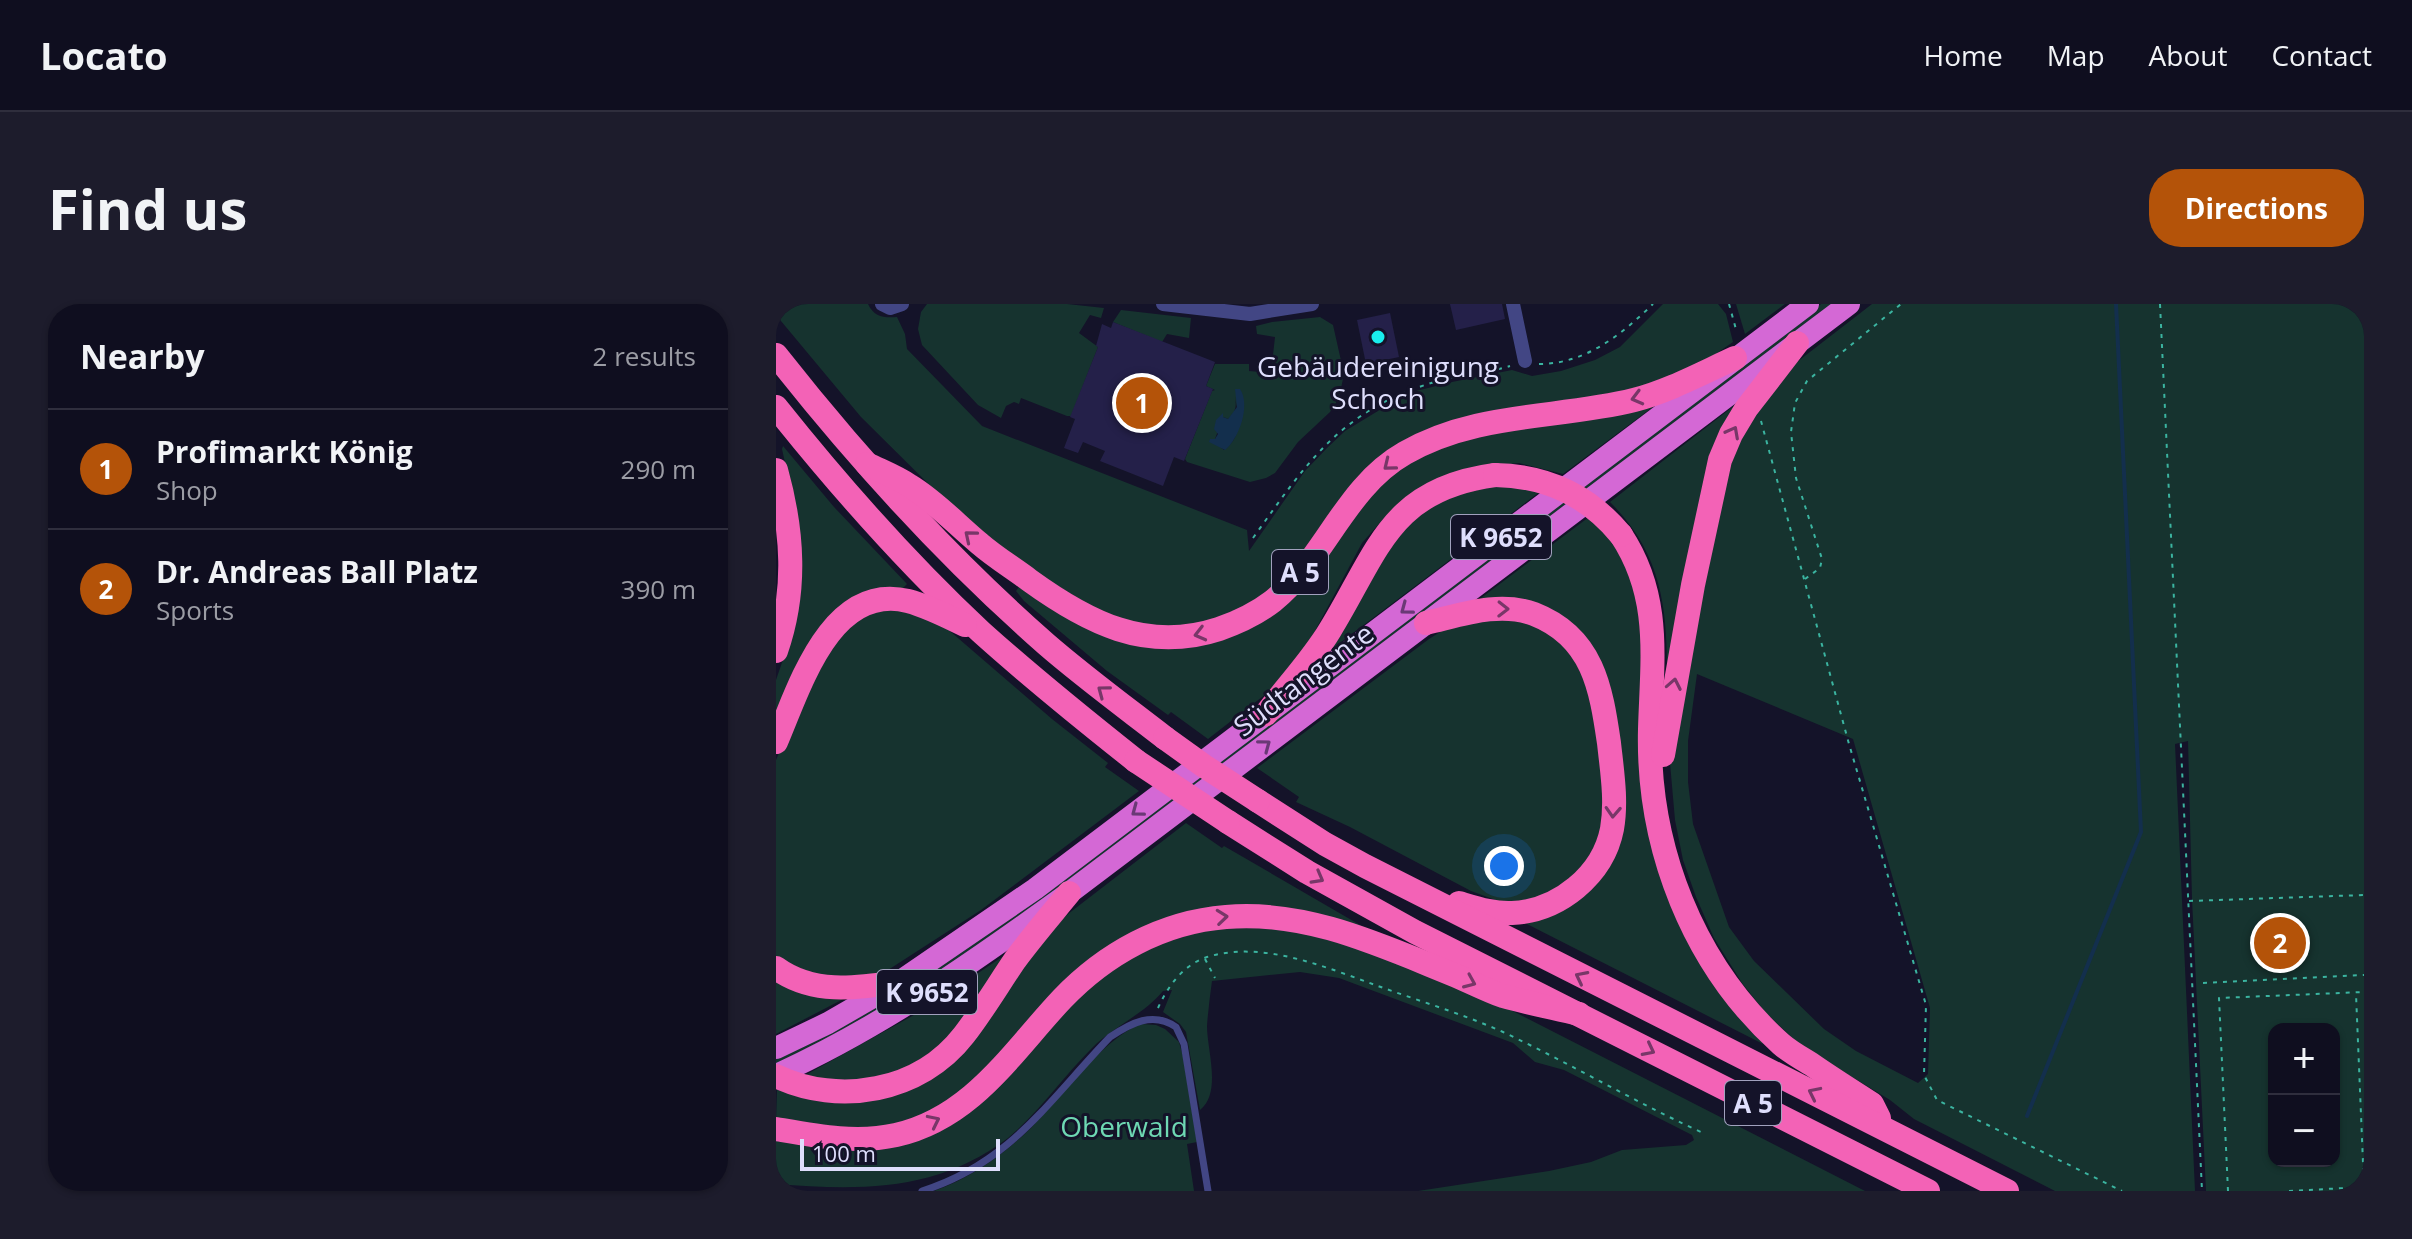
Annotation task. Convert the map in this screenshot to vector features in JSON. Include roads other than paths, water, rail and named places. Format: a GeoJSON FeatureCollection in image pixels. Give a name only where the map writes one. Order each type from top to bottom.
{"type":"FeatureCollection","features":[{"type":"Feature","properties":{"kind":"highway","name":"Südtangente"},"geometry":{"type":"LineString","coordinates":[[776,1048],[828,1023],[899,982],[1035,889],[1808,304]]}},
{"type":"Feature","properties":{"kind":"highway","name":"Südtangente"},"geometry":{"type":"LineString","coordinates":[[776,1076],[901,1009],[989,951],[1849,304]]}},
{"type":"Feature","properties":{"kind":"highway"},"geometry":{"type":"LineString","coordinates":[[1797,343],[1746,409],[1720,460],[1670,704],[1657,817],[1663,848],[1687,914],[1728,987],[1782,1045],[1872,1104],[1884,1127]]}},
{"type":"Feature","properties":{"kind":"highway","name":"A 5"},"geometry":{"type":"LineString","coordinates":[[776,355],[867,464],[958,561],[1089,680],[1204,766],[1325,844],[1407,888],[2007,1191]]}},
{"type":"Feature","properties":{"kind":"highway","name":"A 5"},"geometry":{"type":"LineString","coordinates":[[867,464],[911,486],[983,546],[1081,614],[1108,627],[1139,635],[1190,637],[1235,623],[1258,612],[1276,598],[1305,566],[1361,490],[1401,455],[1421,444],[1468,427],[1509,418],[1635,399],[1735,358]]}},
{"type":"Feature","properties":{"kind":"highway","name":"A 5"},"geometry":{"type":"LineString","coordinates":[[776,407],[884,533],[981,631],[1053,695],[1136,761],[1307,872],[1415,932],[1928,1191]]}},
{"type":"Feature","properties":{"kind":"highway"},"geometry":{"type":"LineString","coordinates":[[776,470],[790,530],[791,558],[788,609],[776,651]]}},
{"type":"Feature","properties":{"kind":"highway","name":"K 9652"},"geometry":{"type":"LineString","coordinates":[[1266,714],[1328,633],[1373,550],[1399,518],[1427,496],[1461,481],[1495,475],[1540,480],[1571,492],[1592,505],[1621,535],[1643,576],[1652,619],[1650,770],[1657,817]]}},
{"type":"Feature","properties":{"kind":"highway","name":"A 5"},"geometry":{"type":"LineString","coordinates":[[776,742],[814,655],[834,625],[856,610],[872,602],[905,600],[981,631]]}},
{"type":"Feature","properties":{"kind":"highway","name":"A 5"},"geometry":{"type":"LineString","coordinates":[[1407,888],[1486,911],[1512,913],[1539,909],[1584,883],[1601,857],[1612,830],[1613,772],[1602,696],[1579,646],[1553,624],[1519,610],[1495,608],[1426,623]]}},
{"type":"Feature","properties":{"kind":"highway","name":"K 9652"},"geometry":{"type":"LineString","coordinates":[[776,1076],[793,1084],[837,1093],[872,1090],[921,1072],[963,1037],[1018,956],[1069,893]]}},
{"type":"Feature","properties":{"kind":"highway","name":"A 5"},"geometry":{"type":"LineString","coordinates":[[776,1129],[828,1138],[859,1139],[893,1136],[931,1123],[961,1106],[992,1078],[1063,998],[1101,964],[1154,934],[1216,918],[1262,916],[1321,926],[1375,943],[1501,995],[1579,1014]]}},
{"type":"Feature","properties":{"kind":"highway"},"geometry":{"type":"LineString","coordinates":[[776,968],[802,982],[831,988],[899,982]]}},
{"type":"Feature","properties":{"kind":"street"},"geometry":{"type":"LineString","coordinates":[[882,304],[890,308],[902,304]]}},
{"type":"Feature","properties":{"kind":"street"},"geometry":{"type":"LineString","coordinates":[[1163,304],[1250,309],[1312,304]]}},
{"type":"Feature","properties":{"kind":"street"},"geometry":{"type":"LineString","coordinates":[[1513,304],[1521,362]]}},
{"type":"Feature","properties":{"kind":"lane"},"geometry":{"type":"LineString","coordinates":[[922,1191],[957,1178],[1012,1143],[1110,1037],[1128,1025],[1156,1019],[1176,1027],[1184,1044],[1208,1191]]}},
{"type":"Feature","properties":{"kind":"lane"},"geometry":{"type":"LineString","coordinates":[[776,1189],[789,1191]]}},
{"type":"Feature","properties":{"kind":"water"},"geometry":{"type":"Polygon","coordinates":[[[1235,389],[1240,389],[1243,396],[1244,412],[1239,430],[1225,450],[1209,442],[1218,434],[1214,429],[1216,420],[1223,413],[1223,417],[1228,419],[1237,407],[1235,389]]]}},
{"type":"Feature","properties":{"kind":"waterway"},"geometry":{"type":"LineString","coordinates":[[2027,1116],[2141,832],[2116,304]]}},
{"type":"Feature","properties":{"kind":"place","name":"Gebäudereinigung Schoch"},"geometry":{"type":"Point","coordinates":[1378,337]}},
{"type":"Feature","properties":{"kind":"place","name":"Profimarkt König"},"geometry":{"type":"Point","coordinates":[1142,403]}},
{"type":"Feature","properties":{"kind":"place","name":"Dr. Andreas Ball Platz"},"geometry":{"type":"Point","coordinates":[2280,943]}},
{"type":"Feature","properties":{"kind":"park label","name":"Oberwald"},"geometry":{"type":"Point","coordinates":[1124,1126]}}]}
